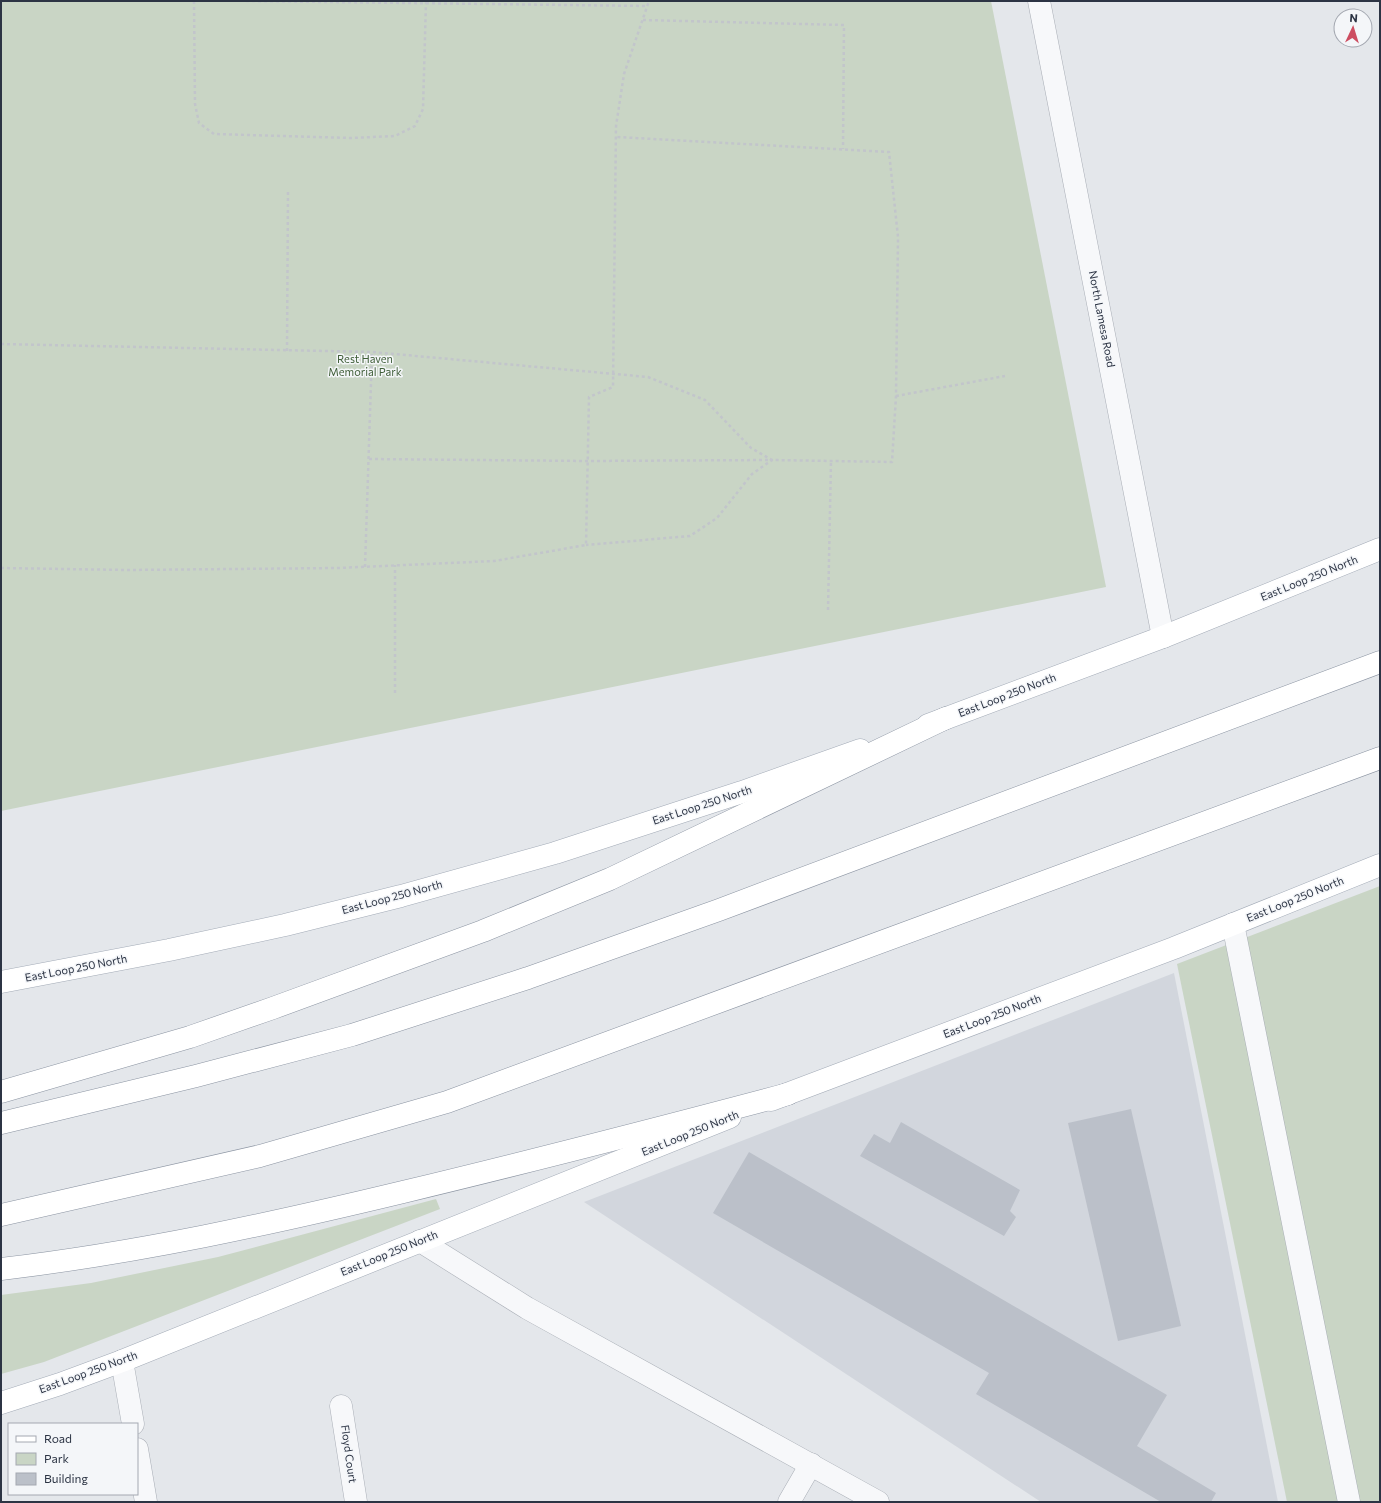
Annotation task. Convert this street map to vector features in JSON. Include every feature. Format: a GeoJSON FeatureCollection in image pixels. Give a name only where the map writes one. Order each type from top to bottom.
{"type":"FeatureCollection","features":[{"type":"Feature","properties":{"kind":"main road","name":"East Loop 250 North"},"geometry":{"type":"LineString","coordinates":[[1,982],[169,950],[285,925],[401,896],[555,853],[742,792],[946,718],[1163,636],[1380,549]]}},
{"type":"Feature","properties":{"kind":"main road"},"geometry":{"type":"LineString","coordinates":[[1,1123],[196,1076],[352,1036],[528,978],[719,910],[1380,662]]}},
{"type":"Feature","properties":{"kind":"main road"},"geometry":{"type":"LineString","coordinates":[[1,1092],[197,1034],[296,1000],[483,931],[610,879],[946,718]]}},
{"type":"Feature","properties":{"kind":"main road"},"geometry":{"type":"LineString","coordinates":[[1,1215],[260,1156],[447,1102],[1380,758]]}},
{"type":"Feature","properties":{"kind":"main road","name":"East Loop 250 North"},"geometry":{"type":"LineString","coordinates":[[1,1402],[60,1384],[122,1361],[788,1094],[1174,948],[1380,865]]}},
{"type":"Feature","properties":{"kind":"main road"},"geometry":{"type":"LineString","coordinates":[[1,1269],[115,1252],[218,1234],[340,1207],[588,1147],[788,1094]]}},
{"type":"Feature","properties":{"kind":"street","name":"North Lamesa Road"},"geometry":{"type":"LineString","coordinates":[[1039,1],[1163,636]]}},
{"type":"Feature","properties":{"kind":"street"},"geometry":{"type":"LineString","coordinates":[[1233,924],[1349,1502]]}},
{"type":"Feature","properties":{"kind":"street"},"geometry":{"type":"LineString","coordinates":[[420,1241],[527,1308],[878,1502]]}},
{"type":"Feature","properties":{"kind":"street"},"geometry":{"type":"LineString","coordinates":[[122,1361],[133,1423]]}},
{"type":"Feature","properties":{"kind":"street","name":"Floyd Court"},"geometry":{"type":"LineString","coordinates":[[342,1406],[356,1502]]}},
{"type":"Feature","properties":{"kind":"street"},"geometry":{"type":"LineString","coordinates":[[138,1455],[146,1502]]}},
{"type":"Feature","properties":{"kind":"street"},"geometry":{"type":"LineString","coordinates":[[789,1502],[811,1464]]}},
{"type":"Feature","properties":{"kind":"path"},"geometry":{"type":"LineString","coordinates":[[194,1],[195,104],[199,123],[214,134],[351,138],[395,136],[415,126],[423,109],[426,2]]}},
{"type":"Feature","properties":{"kind":"path"},"geometry":{"type":"LineString","coordinates":[[246,1],[426,2],[648,6]]}},
{"type":"Feature","properties":{"kind":"path"},"geometry":{"type":"LineString","coordinates":[[586,545],[589,397],[613,387],[614,374],[616,126],[624,74],[649,1]]}},
{"type":"Feature","properties":{"kind":"path"},"geometry":{"type":"LineString","coordinates":[[643,20],[844,25],[843,149]]}},
{"type":"Feature","properties":{"kind":"path"},"geometry":{"type":"LineString","coordinates":[[369,459],[587,461],[772,460],[892,462],[896,396],[898,237],[889,152],[617,137]]}},
{"type":"Feature","properties":{"kind":"path"},"geometry":{"type":"LineString","coordinates":[[287,351],[288,189]]}},
{"type":"Feature","properties":{"kind":"path"},"geometry":{"type":"LineString","coordinates":[[1,344],[372,352],[648,377],[705,400],[751,448],[772,460]]}},
{"type":"Feature","properties":{"kind":"path"},"geometry":{"type":"LineString","coordinates":[[365,567],[372,352]]}},
{"type":"Feature","properties":{"kind":"path"},"geometry":{"type":"LineString","coordinates":[[896,396],[1005,376]]}},
{"type":"Feature","properties":{"kind":"path"},"geometry":{"type":"LineString","coordinates":[[1,568],[135,570],[365,567],[494,561],[586,545],[690,536],[717,518],[752,474],[772,460]]}},
{"type":"Feature","properties":{"kind":"path"},"geometry":{"type":"LineString","coordinates":[[828,610],[832,461]]}},
{"type":"Feature","properties":{"kind":"path"},"geometry":{"type":"LineString","coordinates":[[395,694],[396,565]]}},
{"type":"Feature","properties":{"kind":"shaded area"},"geometry":{"type":"Polygon","coordinates":[[[1174,973],[1278,1502],[1041,1502],[584,1202],[1174,973]]]}},
{"type":"Feature","properties":{"kind":"green space","name":"Rest Haven Memorial Park"},"geometry":{"type":"Polygon","coordinates":[[[1,1],[991,1],[1106,587],[1,811],[1,1]]]}},
{"type":"Feature","properties":{"kind":"green space"},"geometry":{"type":"Polygon","coordinates":[[[1380,886],[1380,1502],[1287,1502],[1177,964],[1380,886]]]}},
{"type":"Feature","properties":{"kind":"green space"},"geometry":{"type":"Polygon","coordinates":[[[436,1199],[440,1209],[44,1362],[1,1374],[1,1295],[91,1283],[218,1257],[436,1199]]]}},
{"type":"Feature","properties":{"kind":"building"},"geometry":{"type":"Polygon","coordinates":[[[1131,1109],[1181,1326],[1118,1341],[1068,1123],[1131,1109]]]}},
{"type":"Feature","properties":{"kind":"building"},"geometry":{"type":"Polygon","coordinates":[[[901,1122],[1020,1190],[1010,1211],[1016,1217],[1004,1236],[860,1156],[874,1134],[890,1143],[901,1122]]]}},
{"type":"Feature","properties":{"kind":"building"},"geometry":{"type":"Polygon","coordinates":[[[749,1152],[1167,1395],[1137,1446],[1216,1493],[1211,1502],[1161,1502],[976,1394],[989,1373],[713,1213],[749,1152]]]}}]}
